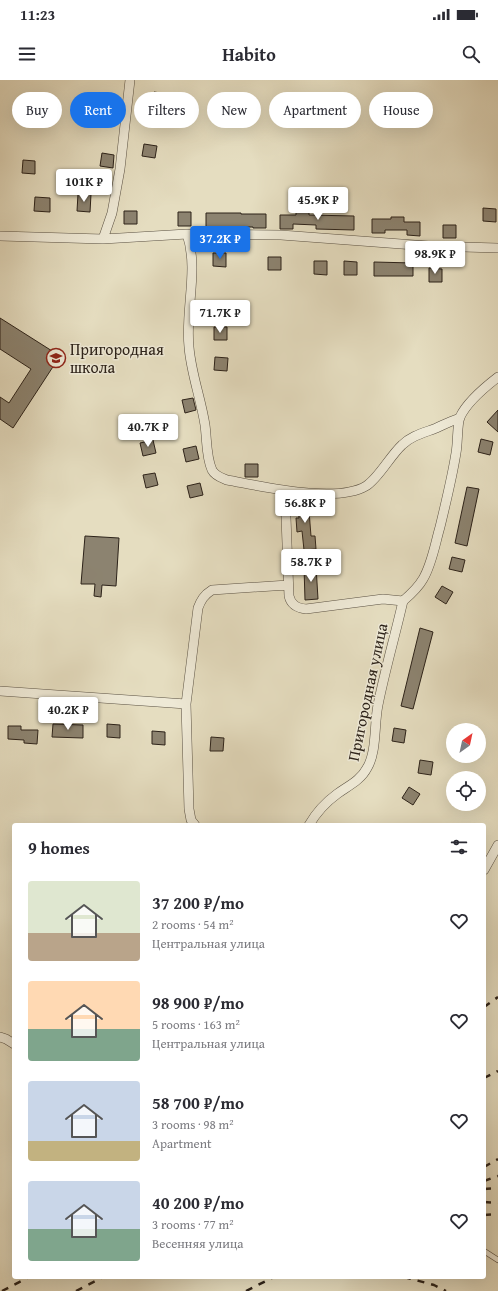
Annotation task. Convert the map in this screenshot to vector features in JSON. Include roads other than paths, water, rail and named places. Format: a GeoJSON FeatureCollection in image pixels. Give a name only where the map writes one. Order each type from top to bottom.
{"type":"FeatureCollection","features":[{"type":"Feature","properties":{"kind":"street"},"geometry":{"type":"LineString","coordinates":[[103,238],[112,213],[120,169],[130,80]]}},
{"type":"Feature","properties":{"kind":"street"},"geometry":{"type":"LineString","coordinates":[[187,234],[191,247],[192,260],[188,346],[205,424],[208,454],[213,471],[219,477],[227,480],[286,491],[335,494],[354,492],[367,486],[392,456],[410,438],[460,418]]}},
{"type":"Feature","properties":{"kind":"street"},"geometry":{"type":"LineString","coordinates":[[0,236],[103,238],[187,234],[281,235],[428,246],[498,248]]}},
{"type":"Feature","properties":{"kind":"street"},"geometry":{"type":"LineString","coordinates":[[286,491],[288,585],[290,602],[299,608],[306,609],[383,599],[403,601],[423,580],[434,550],[455,460],[460,418],[477,395],[498,377]]}},
{"type":"Feature","properties":{"kind":"street"},"geometry":{"type":"LineString","coordinates":[[193,823],[188,810],[186,704],[198,608],[201,600],[205,594],[212,590],[288,585]]}},
{"type":"Feature","properties":{"kind":"street","name":"Пригородная улица"},"geometry":{"type":"LineString","coordinates":[[311,823],[322,808],[336,795],[358,779],[368,766],[373,748],[378,706],[403,601]]}},
{"type":"Feature","properties":{"kind":"street"},"geometry":{"type":"LineString","coordinates":[[0,691],[186,704]]}},
{"type":"Feature","properties":{"kind":"street"},"geometry":{"type":"LineString","coordinates":[[486,866],[498,845]]}},
{"type":"Feature","properties":{"kind":"street"},"geometry":{"type":"LineString","coordinates":[[0,1037],[6,1038],[12,1042]]}},
{"type":"Feature","properties":{"kind":"lane"},"geometry":{"type":"LineString","coordinates":[[486,1252],[498,1260]]}},
{"type":"Feature","properties":{"kind":"railway"},"geometry":{"type":"LineString","coordinates":[[486,1006],[498,997]]}},
{"type":"Feature","properties":{"kind":"railway"},"geometry":{"type":"LineString","coordinates":[[486,1077],[498,1071]]}},
{"type":"Feature","properties":{"kind":"railway"},"geometry":{"type":"LineString","coordinates":[[486,1166],[498,1159]]}},
{"type":"Feature","properties":{"kind":"railway"},"geometry":{"type":"LineString","coordinates":[[486,1180],[498,1176]]}},
{"type":"Feature","properties":{"kind":"railway"},"geometry":{"type":"LineString","coordinates":[[486,1189],[498,1188]]}},
{"type":"Feature","properties":{"kind":"railway"},"geometry":{"type":"LineString","coordinates":[[486,1202],[498,1203]]}},
{"type":"Feature","properties":{"kind":"railway"},"geometry":{"type":"LineString","coordinates":[[486,1215],[498,1214]]}},
{"type":"Feature","properties":{"kind":"railway"},"geometry":{"type":"LineString","coordinates":[[2,1291],[25,1279]]}},
{"type":"Feature","properties":{"kind":"railway"},"geometry":{"type":"LineString","coordinates":[[76,1291],[99,1279]]}},
{"type":"Feature","properties":{"kind":"railway"},"geometry":{"type":"LineString","coordinates":[[246,1291],[270,1279]]}},
{"type":"Feature","properties":{"kind":"railway"},"geometry":{"type":"LineString","coordinates":[[412,1279],[434,1285],[446,1291]]}},
{"type":"Feature","properties":{"kind":"place","name":"Пригородная школа"},"geometry":{"type":"Point","coordinates":[56,358]}}]}
